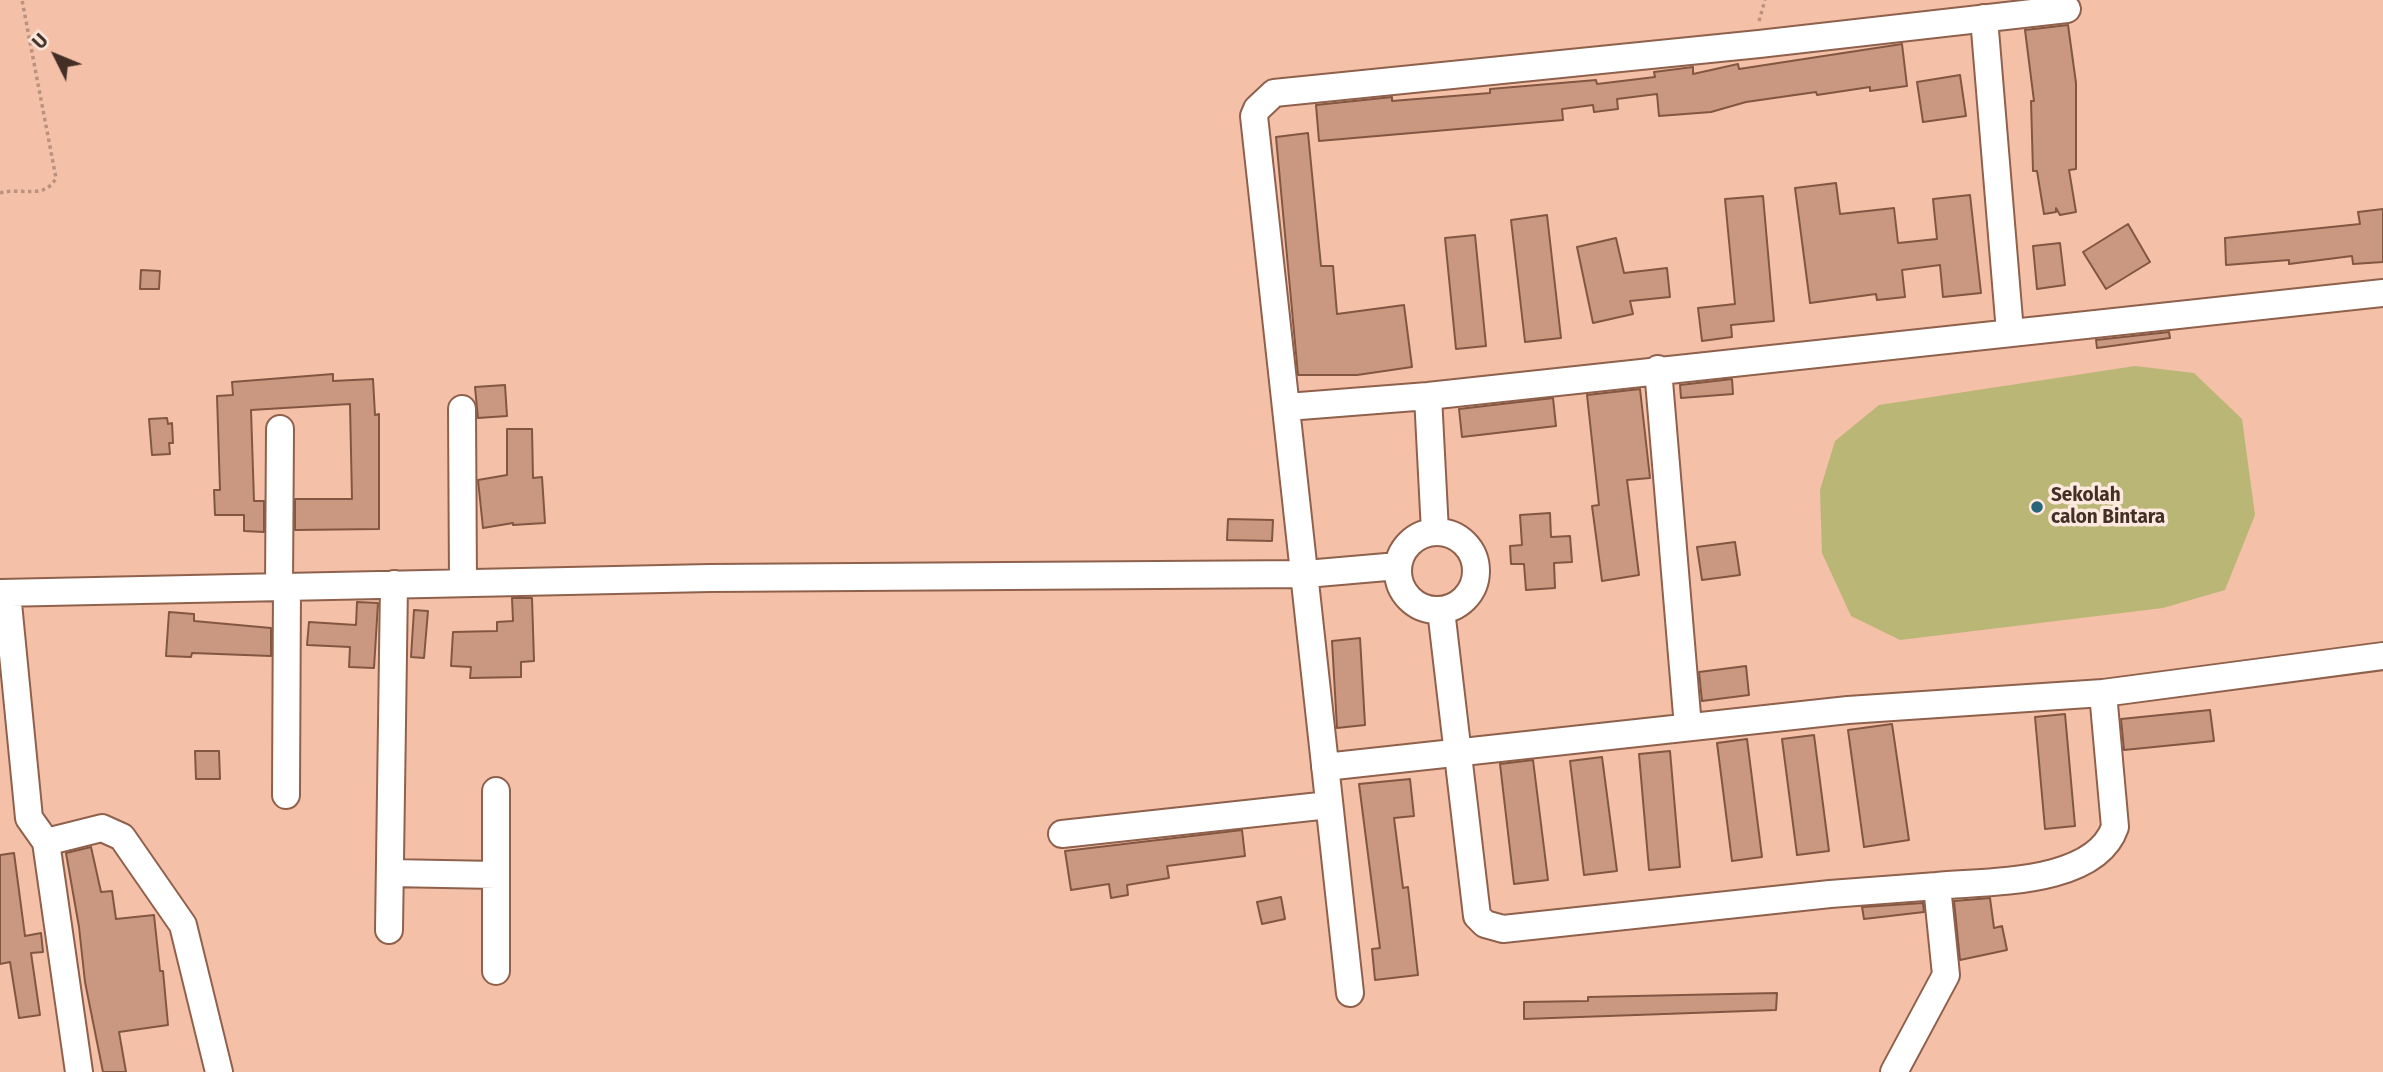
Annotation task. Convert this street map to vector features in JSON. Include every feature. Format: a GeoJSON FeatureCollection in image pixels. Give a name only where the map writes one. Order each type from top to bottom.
{"type":"FeatureCollection","features":[{"type":"Feature","properties":{"kind":"street"},"geometry":{"type":"LineString","coordinates":[[1350,993],[1254,116],[1257,109],[1274,93],[2067,9]]}},
{"type":"Feature","properties":{"kind":"street"},"geometry":{"type":"LineString","coordinates":[[1984,18],[2010,332]]}},
{"type":"Feature","properties":{"kind":"street"},"geometry":{"type":"LineString","coordinates":[[1287,407],[1428,396],[1658,369],[2383,293]]}},
{"type":"Feature","properties":{"kind":"street"},"geometry":{"type":"LineString","coordinates":[[1658,369],[1688,727]]}},
{"type":"Feature","properties":{"kind":"street"},"geometry":{"type":"LineString","coordinates":[[1428,396],[1435,532]]}},
{"type":"Feature","properties":{"kind":"street"},"geometry":{"type":"LineString","coordinates":[[462,409],[463,583]]}},
{"type":"Feature","properties":{"kind":"street"},"geometry":{"type":"LineString","coordinates":[[280,429],[286,795]]}},
{"type":"Feature","properties":{"kind":"street"},"geometry":{"type":"LineString","coordinates":[[1435,532],[1450,534],[1463,542],[1472,554],[1476,568],[1474,583],[1467,596],[1455,606],[1441,610],[1423,608],[1408,599],[1399,584],[1398,566],[1410,542],[1435,532]]}},
{"type":"Feature","properties":{"kind":"street"},"geometry":{"type":"LineString","coordinates":[[79,1072],[46,842],[29,818],[3,593],[1004,574],[1306,574],[1398,566]]}},
{"type":"Feature","properties":{"kind":"street"},"geometry":{"type":"LineString","coordinates":[[389,930],[394,584]]}},
{"type":"Feature","properties":{"kind":"street"},"geometry":{"type":"LineString","coordinates":[[1441,610],[1476,916],[1491,927],[1503,929],[1830,894],[2038,876],[2080,864],[2105,846],[2115,827],[2103,693]]}},
{"type":"Feature","properties":{"kind":"street"},"geometry":{"type":"LineString","coordinates":[[1325,767],[1848,710],[2103,693],[2383,656]]}},
{"type":"Feature","properties":{"kind":"street"},"geometry":{"type":"LineString","coordinates":[[496,791],[496,971]]}},
{"type":"Feature","properties":{"kind":"street"},"geometry":{"type":"LineString","coordinates":[[1062,834],[1329,805]]}},
{"type":"Feature","properties":{"kind":"street"},"geometry":{"type":"LineString","coordinates":[[46,842],[102,828],[122,837],[183,925],[219,1072]]}},
{"type":"Feature","properties":{"kind":"street"},"geometry":{"type":"LineString","coordinates":[[390,873],[496,875]]}},
{"type":"Feature","properties":{"kind":"street"},"geometry":{"type":"LineString","coordinates":[[1894,1072],[1946,975],[1937,886]]}},
{"type":"Feature","properties":{"kind":"path"},"geometry":{"type":"LineString","coordinates":[[0,193],[22,189],[44,191],[51,187],[56,178],[22,0]]}},
{"type":"Feature","properties":{"kind":"shaded area"},"geometry":{"type":"Polygon","coordinates":[[[2135,366],[2194,373],[2242,419],[2255,515],[2225,590],[2163,608],[1900,640],[1851,616],[1822,553],[1820,490],[1835,441],[1879,405],[2135,366]]]}},
{"type":"Feature","properties":{"kind":"building"},"geometry":{"type":"Polygon","coordinates":[[[2068,25],[2076,83],[2076,169],[2069,170],[2076,212],[2060,215],[2056,208],[2056,212],[2044,214],[2037,171],[2033,171],[2031,101],[2034,101],[2025,30],[2068,25]]]}},
{"type":"Feature","properties":{"kind":"building"},"geometry":{"type":"Polygon","coordinates":[[[1902,44],[1907,86],[1870,91],[1870,87],[1817,95],[1816,92],[1746,102],[1711,112],[1659,116],[1657,94],[1617,99],[1618,109],[1594,112],[1593,105],[1562,109],[1563,120],[1319,141],[1316,105],[1392,97],[1392,101],[1490,93],[1490,89],[1596,80],[1597,84],[1655,77],[1654,72],[1693,67],[1693,74],[1738,64],[1739,69],[1902,44]]]}},
{"type":"Feature","properties":{"kind":"building"},"geometry":{"type":"Polygon","coordinates":[[[1960,75],[1966,116],[1923,122],[1917,82],[1960,75]]]}},
{"type":"Feature","properties":{"kind":"building"},"geometry":{"type":"Polygon","coordinates":[[[1308,133],[1321,266],[1333,266],[1337,314],[1404,305],[1412,367],[1357,375],[1298,375],[1276,137],[1308,133]]]}},
{"type":"Feature","properties":{"kind":"building"},"geometry":{"type":"Polygon","coordinates":[[[1836,183],[1840,214],[1894,208],[1898,243],[1937,239],[1933,199],[1970,195],[1981,293],[1943,297],[1940,265],[1902,270],[1905,297],[1877,300],[1876,294],[1810,303],[1795,188],[1836,183]]]}},
{"type":"Feature","properties":{"kind":"building"},"geometry":{"type":"Polygon","coordinates":[[[1763,196],[1774,321],[1731,325],[1732,337],[1702,341],[1698,308],[1735,304],[1725,199],[1763,196]]]}},
{"type":"Feature","properties":{"kind":"building"},"geometry":{"type":"Polygon","coordinates":[[[2383,209],[2383,262],[2353,264],[2352,256],[2289,264],[2289,260],[2226,265],[2225,238],[2360,224],[2358,212],[2383,209]]]}},
{"type":"Feature","properties":{"kind":"building"},"geometry":{"type":"Polygon","coordinates":[[[1547,215],[1561,338],[1525,342],[1511,220],[1547,215]]]}},
{"type":"Feature","properties":{"kind":"building"},"geometry":{"type":"Polygon","coordinates":[[[2128,224],[2150,262],[2106,289],[2083,252],[2128,224]]]}},
{"type":"Feature","properties":{"kind":"building"},"geometry":{"type":"Polygon","coordinates":[[[1475,235],[1486,346],[1456,349],[1445,238],[1475,235]]]}},
{"type":"Feature","properties":{"kind":"building"},"geometry":{"type":"Polygon","coordinates":[[[1616,238],[1624,273],[1667,268],[1670,297],[1630,301],[1633,314],[1593,323],[1577,247],[1616,238]]]}},
{"type":"Feature","properties":{"kind":"building"},"geometry":{"type":"Polygon","coordinates":[[[2060,243],[2065,285],[2037,289],[2033,246],[2060,243]]]}},
{"type":"Feature","properties":{"kind":"building"},"geometry":{"type":"Polygon","coordinates":[[[141,270],[160,271],[159,289],[140,289],[141,270]]]}},
{"type":"Feature","properties":{"kind":"building"},"geometry":{"type":"Polygon","coordinates":[[[2169,332],[2170,338],[2097,348],[2096,340],[2169,332]]]}},
{"type":"Feature","properties":{"kind":"building"},"geometry":{"type":"Polygon","coordinates":[[[333,374],[333,381],[373,379],[375,415],[379,414],[379,529],[295,530],[295,499],[352,499],[350,404],[251,410],[254,501],[264,501],[264,532],[244,531],[244,515],[215,515],[214,490],[220,490],[217,396],[233,395],[232,382],[333,374]]]}},
{"type":"Feature","properties":{"kind":"building"},"geometry":{"type":"Polygon","coordinates":[[[1732,379],[1733,394],[1681,398],[1680,385],[1732,379]]]}},
{"type":"Feature","properties":{"kind":"building"},"geometry":{"type":"Polygon","coordinates":[[[505,385],[507,416],[478,418],[475,387],[505,385]]]}},
{"type":"Feature","properties":{"kind":"building"},"geometry":{"type":"Polygon","coordinates":[[[1640,389],[1650,478],[1627,480],[1639,575],[1602,581],[1592,506],[1599,505],[1587,395],[1640,389]]]}},
{"type":"Feature","properties":{"kind":"building"},"geometry":{"type":"Polygon","coordinates":[[[1553,398],[1556,426],[1462,437],[1459,409],[1553,398]]]}},
{"type":"Feature","properties":{"kind":"building"},"geometry":{"type":"Polygon","coordinates":[[[167,418],[168,424],[172,423],[173,443],[169,443],[170,454],[152,455],[149,419],[167,418]]]}},
{"type":"Feature","properties":{"kind":"building"},"geometry":{"type":"Polygon","coordinates":[[[507,429],[532,429],[533,478],[542,477],[545,523],[513,523],[483,528],[478,480],[507,475],[507,429]]]}},
{"type":"Feature","properties":{"kind":"building"},"geometry":{"type":"Polygon","coordinates":[[[1550,513],[1551,537],[1570,536],[1572,562],[1554,563],[1555,588],[1526,590],[1524,564],[1511,564],[1510,546],[1522,545],[1520,515],[1550,513]]]}},
{"type":"Feature","properties":{"kind":"building"},"geometry":{"type":"Polygon","coordinates":[[[1228,519],[1273,520],[1272,541],[1227,540],[1228,519]]]}},
{"type":"Feature","properties":{"kind":"building"},"geometry":{"type":"Polygon","coordinates":[[[1735,542],[1740,575],[1702,580],[1697,547],[1735,542]]]}},
{"type":"Feature","properties":{"kind":"building"},"geometry":{"type":"Polygon","coordinates":[[[512,598],[532,598],[534,661],[521,662],[521,677],[470,678],[471,667],[451,666],[453,632],[497,631],[497,622],[513,621],[512,598]]]}},
{"type":"Feature","properties":{"kind":"building"},"geometry":{"type":"Polygon","coordinates":[[[357,602],[378,603],[374,668],[349,667],[350,647],[307,645],[309,622],[356,625],[357,602]]]}},
{"type":"Feature","properties":{"kind":"building"},"geometry":{"type":"Polygon","coordinates":[[[414,610],[428,611],[424,658],[411,657],[414,610]]]}},
{"type":"Feature","properties":{"kind":"building"},"geometry":{"type":"Polygon","coordinates":[[[169,612],[194,614],[194,621],[271,628],[271,656],[192,653],[191,657],[166,656],[169,612]]]}},
{"type":"Feature","properties":{"kind":"building"},"geometry":{"type":"Polygon","coordinates":[[[1360,638],[1365,725],[1337,728],[1332,641],[1360,638]]]}},
{"type":"Feature","properties":{"kind":"building"},"geometry":{"type":"Polygon","coordinates":[[[1746,666],[1749,695],[1702,701],[1699,672],[1746,666]]]}},
{"type":"Feature","properties":{"kind":"building"},"geometry":{"type":"Polygon","coordinates":[[[2210,710],[2214,741],[2124,750],[2121,719],[2210,710]]]}},
{"type":"Feature","properties":{"kind":"building"},"geometry":{"type":"Polygon","coordinates":[[[2065,714],[2075,826],[2045,829],[2035,717],[2065,714]]]}},
{"type":"Feature","properties":{"kind":"building"},"geometry":{"type":"Polygon","coordinates":[[[1892,724],[1909,840],[1864,847],[1848,730],[1892,724]]]}},
{"type":"Feature","properties":{"kind":"building"},"geometry":{"type":"Polygon","coordinates":[[[1814,735],[1829,851],[1797,855],[1782,739],[1814,735]]]}},
{"type":"Feature","properties":{"kind":"building"},"geometry":{"type":"Polygon","coordinates":[[[1747,739],[1762,857],[1732,861],[1717,743],[1747,739]]]}},
{"type":"Feature","properties":{"kind":"building"},"geometry":{"type":"Polygon","coordinates":[[[195,751],[219,751],[220,779],[196,779],[195,751]]]}},
{"type":"Feature","properties":{"kind":"building"},"geometry":{"type":"Polygon","coordinates":[[[1670,751],[1680,867],[1649,870],[1639,754],[1670,751]]]}},
{"type":"Feature","properties":{"kind":"building"},"geometry":{"type":"Polygon","coordinates":[[[1602,757],[1617,871],[1584,875],[1570,761],[1602,757]]]}},
{"type":"Feature","properties":{"kind":"building"},"geometry":{"type":"Polygon","coordinates":[[[1533,760],[1548,880],[1514,884],[1500,764],[1533,760]]]}},
{"type":"Feature","properties":{"kind":"building"},"geometry":{"type":"Polygon","coordinates":[[[1410,779],[1414,816],[1394,818],[1403,888],[1408,887],[1418,975],[1375,980],[1372,949],[1380,948],[1359,784],[1410,779]]]}},
{"type":"Feature","properties":{"kind":"building"},"geometry":{"type":"Polygon","coordinates":[[[1242,830],[1245,856],[1167,866],[1169,878],[1127,885],[1128,895],[1111,898],[1109,884],[1071,890],[1065,851],[1242,830]]]}},
{"type":"Feature","properties":{"kind":"building"},"geometry":{"type":"Polygon","coordinates":[[[91,847],[101,892],[112,891],[116,919],[154,915],[160,971],[163,971],[168,1025],[119,1032],[126,1072],[103,1072],[85,982],[66,853],[91,847]]]}},
{"type":"Feature","properties":{"kind":"building"},"geometry":{"type":"Polygon","coordinates":[[[14,853],[25,936],[41,933],[43,952],[31,953],[40,1015],[19,1018],[10,962],[0,964],[0,855],[14,853]]]}},
{"type":"Feature","properties":{"kind":"building"},"geometry":{"type":"Polygon","coordinates":[[[1281,897],[1285,919],[1262,924],[1257,902],[1281,897]]]}},
{"type":"Feature","properties":{"kind":"building"},"geometry":{"type":"Polygon","coordinates":[[[1990,898],[1994,928],[2002,926],[2007,950],[1960,960],[1954,901],[1990,898]]]}},
{"type":"Feature","properties":{"kind":"building"},"geometry":{"type":"Polygon","coordinates":[[[1923,903],[1924,912],[1864,919],[1862,907],[1923,903]]]}},
{"type":"Feature","properties":{"kind":"building"},"geometry":{"type":"Polygon","coordinates":[[[1777,993],[1776,1010],[1524,1019],[1524,1002],[1588,1001],[1588,997],[1777,993]]]}},
{"type":"Feature","properties":{"kind":"place","name":"Sekolah calon Bintara"},"geometry":{"type":"Point","coordinates":[2037,507]}}]}
